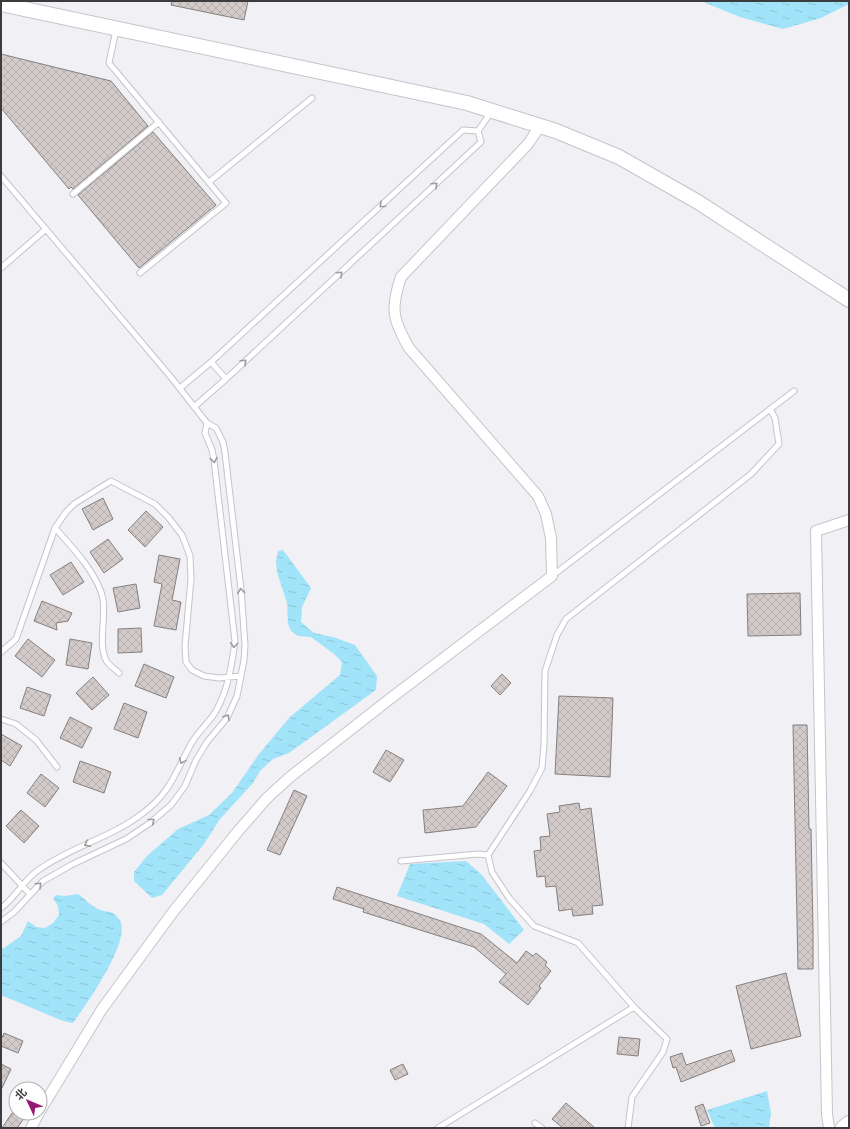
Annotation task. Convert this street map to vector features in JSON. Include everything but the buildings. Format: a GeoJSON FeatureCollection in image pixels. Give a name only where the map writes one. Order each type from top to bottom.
{"type":"FeatureCollection","features":[{"type":"Feature","properties":{"kind":"main road"},"geometry":{"type":"LineString","coordinates":[[1,4],[459,102],[556,131],[619,157],[698,202],[849,300]]}},
{"type":"Feature","properties":{"kind":"main road"},"geometry":{"type":"LineString","coordinates":[[843,1128],[849,1123]]}},
{"type":"Feature","properties":{"kind":"street"},"geometry":{"type":"LineString","coordinates":[[48,1099],[102,1009],[173,912],[267,798],[290,777],[385,703],[552,576],[551,538],[546,514],[538,496],[409,348],[398,329],[394,314],[396,291],[401,278],[528,144],[540,126]]}},
{"type":"Feature","properties":{"kind":"street"},"geometry":{"type":"LineString","coordinates":[[829,1128],[827,1114],[822,894],[816,531],[849,520]]}},
{"type":"Feature","properties":{"kind":"lane"},"geometry":{"type":"LineString","coordinates":[[117,29],[109,63],[226,204],[140,273]]}},
{"type":"Feature","properties":{"kind":"lane"},"geometry":{"type":"LineString","coordinates":[[209,182],[312,98]]}},
{"type":"Feature","properties":{"kind":"lane"},"geometry":{"type":"LineString","coordinates":[[478,131],[492,111]]}},
{"type":"Feature","properties":{"kind":"lane"},"geometry":{"type":"LineString","coordinates":[[73,194],[158,122]]}},
{"type":"Feature","properties":{"kind":"lane"},"geometry":{"type":"LineString","coordinates":[[180,388],[211,362],[463,130],[478,131]]}},
{"type":"Feature","properties":{"kind":"lane"},"geometry":{"type":"LineString","coordinates":[[194,407],[481,142],[478,131]]}},
{"type":"Feature","properties":{"kind":"lane"},"geometry":{"type":"LineString","coordinates":[[1,176],[180,388],[207,423],[216,428],[223,442],[225,453],[244,623],[245,645],[237,696],[227,718],[207,742],[196,760],[185,786],[172,805],[150,823],[126,839],[71,865],[43,881],[14,912],[1,922]]}},
{"type":"Feature","properties":{"kind":"lane"},"geometry":{"type":"LineString","coordinates":[[1,268],[46,229]]}},
{"type":"Feature","properties":{"kind":"lane"},"geometry":{"type":"LineString","coordinates":[[211,362],[226,379]]}},
{"type":"Feature","properties":{"kind":"lane"},"geometry":{"type":"LineString","coordinates":[[552,576],[794,391]]}},
{"type":"Feature","properties":{"kind":"lane"},"geometry":{"type":"LineString","coordinates":[[628,1128],[632,1097],[663,1052],[667,1039],[634,1007],[578,942],[534,926],[509,898],[492,872],[488,855],[530,792],[542,768],[544,744],[545,671],[557,635],[566,618],[751,474],[779,444],[775,418],[770,409]]}},
{"type":"Feature","properties":{"kind":"lane"},"geometry":{"type":"LineString","coordinates":[[1,908],[36,872],[64,855],[118,829],[143,814],[162,796],[174,779],[196,734],[216,712],[225,693],[233,658],[235,641],[214,460],[212,450],[205,433],[207,423]]}},
{"type":"Feature","properties":{"kind":"lane"},"geometry":{"type":"LineString","coordinates":[[1,652],[16,639],[55,528],[66,512],[74,504],[111,481],[155,504],[168,517],[182,535],[190,556],[191,579],[184,646],[186,662],[192,670],[204,676],[219,678],[241,676]]}},
{"type":"Feature","properties":{"kind":"lane"},"geometry":{"type":"LineString","coordinates":[[55,528],[79,554],[96,581],[102,598],[104,619],[102,643],[106,661],[119,673]]}},
{"type":"Feature","properties":{"kind":"lane"},"geometry":{"type":"LineString","coordinates":[[1,719],[16,724],[36,740],[57,767]]}},
{"type":"Feature","properties":{"kind":"lane"},"geometry":{"type":"LineString","coordinates":[[401,861],[478,854],[488,855]]}},
{"type":"Feature","properties":{"kind":"lane"},"geometry":{"type":"LineString","coordinates":[[1,863],[30,894]]}},
{"type":"Feature","properties":{"kind":"lane"},"geometry":{"type":"LineString","coordinates":[[438,1128],[634,1007]]}},
{"type":"Feature","properties":{"kind":"lane"},"geometry":{"type":"LineString","coordinates":[[535,1123],[542,1128]]}},
{"type":"Feature","properties":{"kind":"water"},"geometry":{"type":"Polygon","coordinates":[[[701,1],[849,1],[849,4],[821,18],[783,29],[740,17],[701,1]]]}},
{"type":"Feature","properties":{"kind":"water"},"geometry":{"type":"Polygon","coordinates":[[[283,550],[311,588],[302,607],[301,622],[314,633],[333,637],[355,645],[377,676],[376,690],[289,753],[273,759],[260,771],[253,783],[220,819],[204,844],[162,895],[152,898],[134,881],[134,872],[147,856],[178,829],[209,815],[232,793],[259,754],[290,717],[340,675],[342,662],[334,654],[311,637],[298,636],[291,631],[288,624],[287,603],[277,572],[276,561],[278,551],[283,550]]]}},
{"type":"Feature","properties":{"kind":"water"},"geometry":{"type":"Polygon","coordinates":[[[466,861],[481,874],[524,930],[509,944],[484,924],[397,896],[410,864],[466,861]]]}},
{"type":"Feature","properties":{"kind":"water"},"geometry":{"type":"Polygon","coordinates":[[[78,894],[95,907],[114,914],[119,919],[122,928],[120,941],[106,972],[73,1023],[63,1021],[1,995],[1,948],[4,948],[21,936],[28,921],[36,927],[45,928],[53,923],[59,915],[58,906],[53,898],[56,895],[65,896],[78,894]]]}},
{"type":"Feature","properties":{"kind":"water"},"geometry":{"type":"Polygon","coordinates":[[[767,1091],[771,1113],[769,1128],[715,1128],[707,1110],[767,1091]]]}}]}
